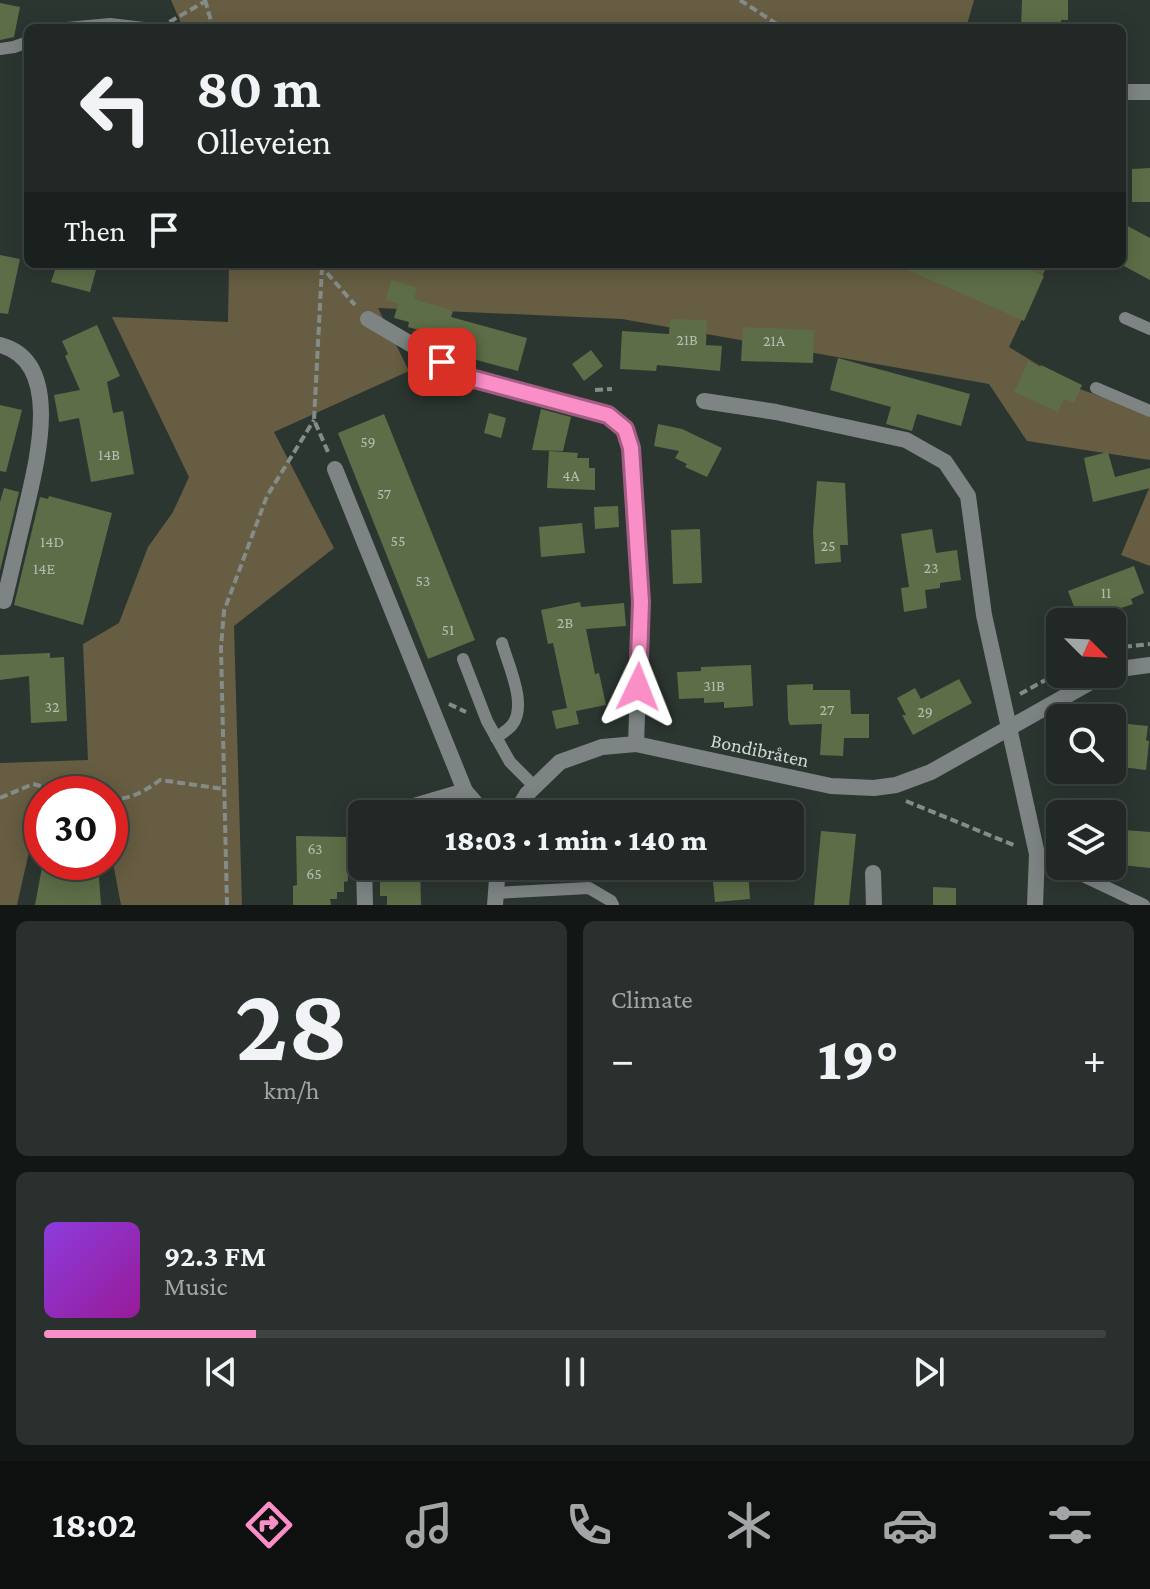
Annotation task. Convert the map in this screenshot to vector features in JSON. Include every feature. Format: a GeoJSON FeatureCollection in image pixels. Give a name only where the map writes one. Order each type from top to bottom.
{"type":"FeatureCollection","features":[{"type":"Feature","properties":{"kind":"street"},"geometry":{"type":"LineString","coordinates":[[1126,92],[1150,92]]}},
{"type":"Feature","properties":{"kind":"street"},"geometry":{"type":"LineString","coordinates":[[368,319],[467,377],[608,415],[625,429],[631,448],[641,602],[636,744]]}},
{"type":"Feature","properties":{"kind":"street"},"geometry":{"type":"LineString","coordinates":[[0,345],[21,356],[38,384],[41,424],[39,452],[4,601]]}},
{"type":"Feature","properties":{"kind":"street"},"geometry":{"type":"LineString","coordinates":[[704,401],[776,412],[906,440],[945,462],[968,496],[984,615],[1037,854],[1035,905]]}},
{"type":"Feature","properties":{"kind":"street"},"geometry":{"type":"LineString","coordinates":[[335,469],[465,791],[473,800]]}},
{"type":"Feature","properties":{"kind":"street"},"geometry":{"type":"LineString","coordinates":[[1126,668],[1150,665]]}},
{"type":"Feature","properties":{"kind":"street","name":"Bondibråten"},"geometry":{"type":"LineString","coordinates":[[523,800],[560,762],[602,747],[636,744],[831,786],[874,788],[896,785],[931,772],[1080,688]]}},
{"type":"Feature","properties":{"kind":"street"},"geometry":{"type":"LineString","coordinates":[[434,800],[465,791]]}},
{"type":"Feature","properties":{"kind":"street"},"geometry":{"type":"LineString","coordinates":[[873,873],[874,905]]}},
{"type":"Feature","properties":{"kind":"street"},"geometry":{"type":"LineString","coordinates":[[364,880],[365,905]]}},
{"type":"Feature","properties":{"kind":"lane"},"geometry":{"type":"LineString","coordinates":[[0,49],[24,43]]}},
{"type":"Feature","properties":{"kind":"lane"},"geometry":{"type":"LineString","coordinates":[[1125,318],[1150,329]]}},
{"type":"Feature","properties":{"kind":"lane"},"geometry":{"type":"LineString","coordinates":[[1096,388],[1150,411]]}},
{"type":"Feature","properties":{"kind":"lane"},"geometry":{"type":"LineString","coordinates":[[496,738],[511,726],[519,703],[502,643]]}},
{"type":"Feature","properties":{"kind":"lane"},"geometry":{"type":"LineString","coordinates":[[463,659],[496,738],[510,762],[535,787]]}},
{"type":"Feature","properties":{"kind":"lane"},"geometry":{"type":"LineString","coordinates":[[1037,854],[1046,858]]}},
{"type":"Feature","properties":{"kind":"lane"},"geometry":{"type":"LineString","coordinates":[[1091,880],[1144,905]]}},
{"type":"Feature","properties":{"kind":"lane"},"geometry":{"type":"LineString","coordinates":[[495,899],[589,888],[613,905]]}},
{"type":"Feature","properties":{"kind":"path"},"geometry":{"type":"LineString","coordinates":[[166,24],[205,0],[212,24]]}},
{"type":"Feature","properties":{"kind":"path"},"geometry":{"type":"LineString","coordinates":[[740,0],[777,24]]}},
{"type":"Feature","properties":{"kind":"path"},"geometry":{"type":"LineString","coordinates":[[321,268],[314,420],[335,469]]}},
{"type":"Feature","properties":{"kind":"path"},"geometry":{"type":"LineString","coordinates":[[323,268],[368,319]]}},
{"type":"Feature","properties":{"kind":"path"},"geometry":{"type":"LineString","coordinates":[[227,905],[221,648],[224,611],[267,496],[314,420]]}},
{"type":"Feature","properties":{"kind":"path"},"geometry":{"type":"LineString","coordinates":[[1126,647],[1150,644]]}},
{"type":"Feature","properties":{"kind":"path"},"geometry":{"type":"LineString","coordinates":[[1005,701],[1046,679]]}},
{"type":"Feature","properties":{"kind":"path"},"geometry":{"type":"LineString","coordinates":[[428,694],[487,721]]}},
{"type":"Feature","properties":{"kind":"path"},"geometry":{"type":"LineString","coordinates":[[128,798],[144,792],[160,780],[224,789]]}},
{"type":"Feature","properties":{"kind":"path"},"geometry":{"type":"LineString","coordinates":[[0,798],[24,788]]}},
{"type":"Feature","properties":{"kind":"path"},"geometry":{"type":"LineString","coordinates":[[874,788],[1037,854]]}},
{"type":"Feature","properties":{"kind":"shaded area"},"geometry":{"type":"Polygon","coordinates":[[[171,0],[974,0],[967,24],[181,24],[171,0]]]}},
{"type":"Feature","properties":{"kind":"shaded area"},"geometry":{"type":"Polygon","coordinates":[[[229,268],[1046,268],[1009,347],[1074,387],[1150,414],[1150,460],[1027,441],[989,384],[622,319],[378,308],[409,371],[274,432],[334,548],[234,626],[242,905],[121,905],[116,880],[128,880],[128,776],[24,776],[24,874],[17,905],[0,905],[0,763],[88,760],[83,644],[119,623],[148,547],[173,512],[189,477],[112,317],[228,322],[229,268]]]}},
{"type":"Feature","properties":{"kind":"shaded area"},"geometry":{"type":"Polygon","coordinates":[[[1150,486],[1150,566],[1121,555],[1150,486]]]}},
{"type":"Feature","properties":{"kind":"building"},"geometry":{"type":"Polygon","coordinates":[[[1022,0],[1068,0],[1068,20],[1061,20],[1061,24],[1021,24],[1022,0]]]}},
{"type":"Feature","properties":{"kind":"building"},"geometry":{"type":"Polygon","coordinates":[[[0,3],[20,7],[14,37],[0,40],[0,3]]]}},
{"type":"Feature","properties":{"kind":"building"},"geometry":{"type":"Polygon","coordinates":[[[1150,168],[1150,202],[1132,202],[1132,169],[1150,168]]]}},
{"type":"Feature","properties":{"kind":"building"},"geometry":{"type":"Polygon","coordinates":[[[1126,225],[1150,238],[1150,280],[1126,267],[1126,225]]]}},
{"type":"Feature","properties":{"kind":"building"},"geometry":{"type":"Polygon","coordinates":[[[0,255],[20,259],[8,314],[0,313],[0,255]]]}},
{"type":"Feature","properties":{"kind":"building"},"geometry":{"type":"Polygon","coordinates":[[[56,268],[96,270],[90,292],[51,282],[56,268]]]}},
{"type":"Feature","properties":{"kind":"building"},"geometry":{"type":"Polygon","coordinates":[[[903,268],[1026,268],[1044,276],[1024,321],[903,268]]]}},
{"type":"Feature","properties":{"kind":"building"},"geometry":{"type":"Polygon","coordinates":[[[391,280],[417,287],[414,299],[453,311],[451,317],[527,338],[518,371],[469,358],[473,345],[408,327],[409,322],[394,318],[398,304],[386,300],[391,280]]]}},
{"type":"Feature","properties":{"kind":"building"},"geometry":{"type":"Polygon","coordinates":[[[670,319],[707,320],[706,345],[722,346],[720,371],[657,365],[656,371],[620,369],[622,331],[669,334],[670,319]]]}},
{"type":"Feature","properties":{"kind":"building"},"geometry":{"type":"Polygon","coordinates":[[[97,325],[120,376],[107,382],[113,413],[123,411],[134,474],[91,482],[79,418],[59,422],[54,395],[80,390],[62,341],[97,325]]]}},
{"type":"Feature","properties":{"kind":"building"},"geometry":{"type":"Polygon","coordinates":[[[743,327],[814,330],[813,363],[741,361],[743,327]]]}},
{"type":"Feature","properties":{"kind":"building"},"geometry":{"type":"Polygon","coordinates":[[[591,350],[603,366],[584,381],[572,364],[591,350]]]}},
{"type":"Feature","properties":{"kind":"building"},"geometry":{"type":"Polygon","coordinates":[[[838,358],[970,394],[961,426],[917,414],[912,431],[886,424],[891,407],[830,390],[838,358]]]}},
{"type":"Feature","properties":{"kind":"building"},"geometry":{"type":"Polygon","coordinates":[[[1028,361],[1082,385],[1074,403],[1064,399],[1058,412],[1014,392],[1028,361]]]}},
{"type":"Feature","properties":{"kind":"building"},"geometry":{"type":"Polygon","coordinates":[[[0,405],[22,410],[6,472],[0,471],[0,405]]]}},
{"type":"Feature","properties":{"kind":"building"},"geometry":{"type":"Polygon","coordinates":[[[541,409],[571,417],[563,451],[532,450],[541,409]]]}},
{"type":"Feature","properties":{"kind":"building"},"geometry":{"type":"Polygon","coordinates":[[[489,413],[506,418],[501,438],[484,433],[489,413]]]}},
{"type":"Feature","properties":{"kind":"building"},"geometry":{"type":"Polygon","coordinates":[[[384,414],[475,640],[428,659],[338,433],[384,414]]]}},
{"type":"Feature","properties":{"kind":"building"},"geometry":{"type":"Polygon","coordinates":[[[658,424],[682,429],[722,448],[707,477],[685,467],[687,464],[675,458],[679,451],[654,446],[658,424]]]}},
{"type":"Feature","properties":{"kind":"building"},"geometry":{"type":"Polygon","coordinates":[[[549,451],[578,453],[577,458],[589,458],[589,468],[595,468],[595,490],[547,488],[549,451]]]}},
{"type":"Feature","properties":{"kind":"building"},"geometry":{"type":"Polygon","coordinates":[[[1108,452],[1115,477],[1150,468],[1150,488],[1093,502],[1084,458],[1108,452]]]}},
{"type":"Feature","properties":{"kind":"building"},"geometry":{"type":"Polygon","coordinates":[[[817,481],[845,483],[848,545],[840,545],[841,562],[815,564],[813,532],[817,481]]]}},
{"type":"Feature","properties":{"kind":"building"},"geometry":{"type":"Polygon","coordinates":[[[4,488],[19,492],[0,571],[0,502],[4,488]]]}},
{"type":"Feature","properties":{"kind":"building"},"geometry":{"type":"Polygon","coordinates":[[[49,496],[112,513],[83,625],[14,605],[40,497],[48,499],[49,496]]]}},
{"type":"Feature","properties":{"kind":"building"},"geometry":{"type":"Polygon","coordinates":[[[618,506],[619,527],[595,529],[594,507],[618,506]]]}},
{"type":"Feature","properties":{"kind":"building"},"geometry":{"type":"Polygon","coordinates":[[[582,523],[585,553],[541,557],[539,527],[582,523]]]}},
{"type":"Feature","properties":{"kind":"building"},"geometry":{"type":"Polygon","coordinates":[[[700,529],[702,583],[673,584],[671,530],[700,529]]]}},
{"type":"Feature","properties":{"kind":"building"},"geometry":{"type":"Polygon","coordinates":[[[932,529],[936,553],[957,550],[961,580],[940,583],[940,588],[925,590],[927,608],[904,612],[901,588],[909,587],[901,534],[932,529]]]}},
{"type":"Feature","properties":{"kind":"building"},"geometry":{"type":"Polygon","coordinates":[[[1134,566],[1144,593],[1131,599],[1133,604],[1121,608],[1075,608],[1068,591],[1134,566]]]}},
{"type":"Feature","properties":{"kind":"building"},"geometry":{"type":"Polygon","coordinates":[[[580,602],[581,607],[624,603],[626,626],[586,629],[595,674],[599,673],[606,705],[576,711],[579,724],[556,729],[552,711],[567,708],[553,643],[548,644],[541,610],[580,602]]]}},
{"type":"Feature","properties":{"kind":"building"},"geometry":{"type":"Polygon","coordinates":[[[50,653],[50,658],[64,657],[67,721],[31,723],[29,676],[0,680],[0,655],[50,653]]]}},
{"type":"Feature","properties":{"kind":"building"},"geometry":{"type":"Polygon","coordinates":[[[751,665],[753,706],[724,708],[724,702],[704,703],[704,698],[679,699],[677,672],[701,671],[701,667],[751,665]]]}},
{"type":"Feature","properties":{"kind":"building"},"geometry":{"type":"Polygon","coordinates":[[[959,679],[972,703],[913,735],[897,698],[915,688],[921,699],[959,679]]]}},
{"type":"Feature","properties":{"kind":"building"},"geometry":{"type":"Polygon","coordinates":[[[813,684],[813,690],[850,690],[851,714],[869,714],[869,738],[844,738],[843,756],[820,755],[822,724],[790,725],[787,685],[813,684]]]}},
{"type":"Feature","properties":{"kind":"building"},"geometry":{"type":"Polygon","coordinates":[[[1126,724],[1148,726],[1146,770],[1126,768],[1126,724]]]}},
{"type":"Feature","properties":{"kind":"building"},"geometry":{"type":"Polygon","coordinates":[[[1126,830],[1150,832],[1150,868],[1126,865],[1126,830]]]}},
{"type":"Feature","properties":{"kind":"building"},"geometry":{"type":"Polygon","coordinates":[[[821,831],[856,834],[849,905],[814,905],[821,831]]]}},
{"type":"Feature","properties":{"kind":"building"},"geometry":{"type":"Polygon","coordinates":[[[296,836],[347,837],[348,881],[344,882],[344,892],[337,892],[337,899],[330,899],[331,905],[293,905],[293,886],[297,885],[296,836]]]}},
{"type":"Feature","properties":{"kind":"building"},"geometry":{"type":"Polygon","coordinates":[[[40,880],[99,880],[101,905],[35,905],[40,880]]]}},
{"type":"Feature","properties":{"kind":"building"},"geometry":{"type":"Polygon","coordinates":[[[380,880],[420,880],[421,905],[387,905],[387,896],[380,896],[380,880]]]}},
{"type":"Feature","properties":{"kind":"building"},"geometry":{"type":"Polygon","coordinates":[[[713,880],[749,880],[750,899],[715,902],[713,880]]]}},
{"type":"Feature","properties":{"kind":"building"},"geometry":{"type":"Polygon","coordinates":[[[933,887],[956,888],[956,905],[933,905],[933,887]]]}},
{"type":"Feature","properties":{"kind":"route"},"geometry":{"type":"LineString","coordinates":[[442,362],[467,377],[608,415],[625,429],[631,448],[641,602],[638,687]]}}]}
